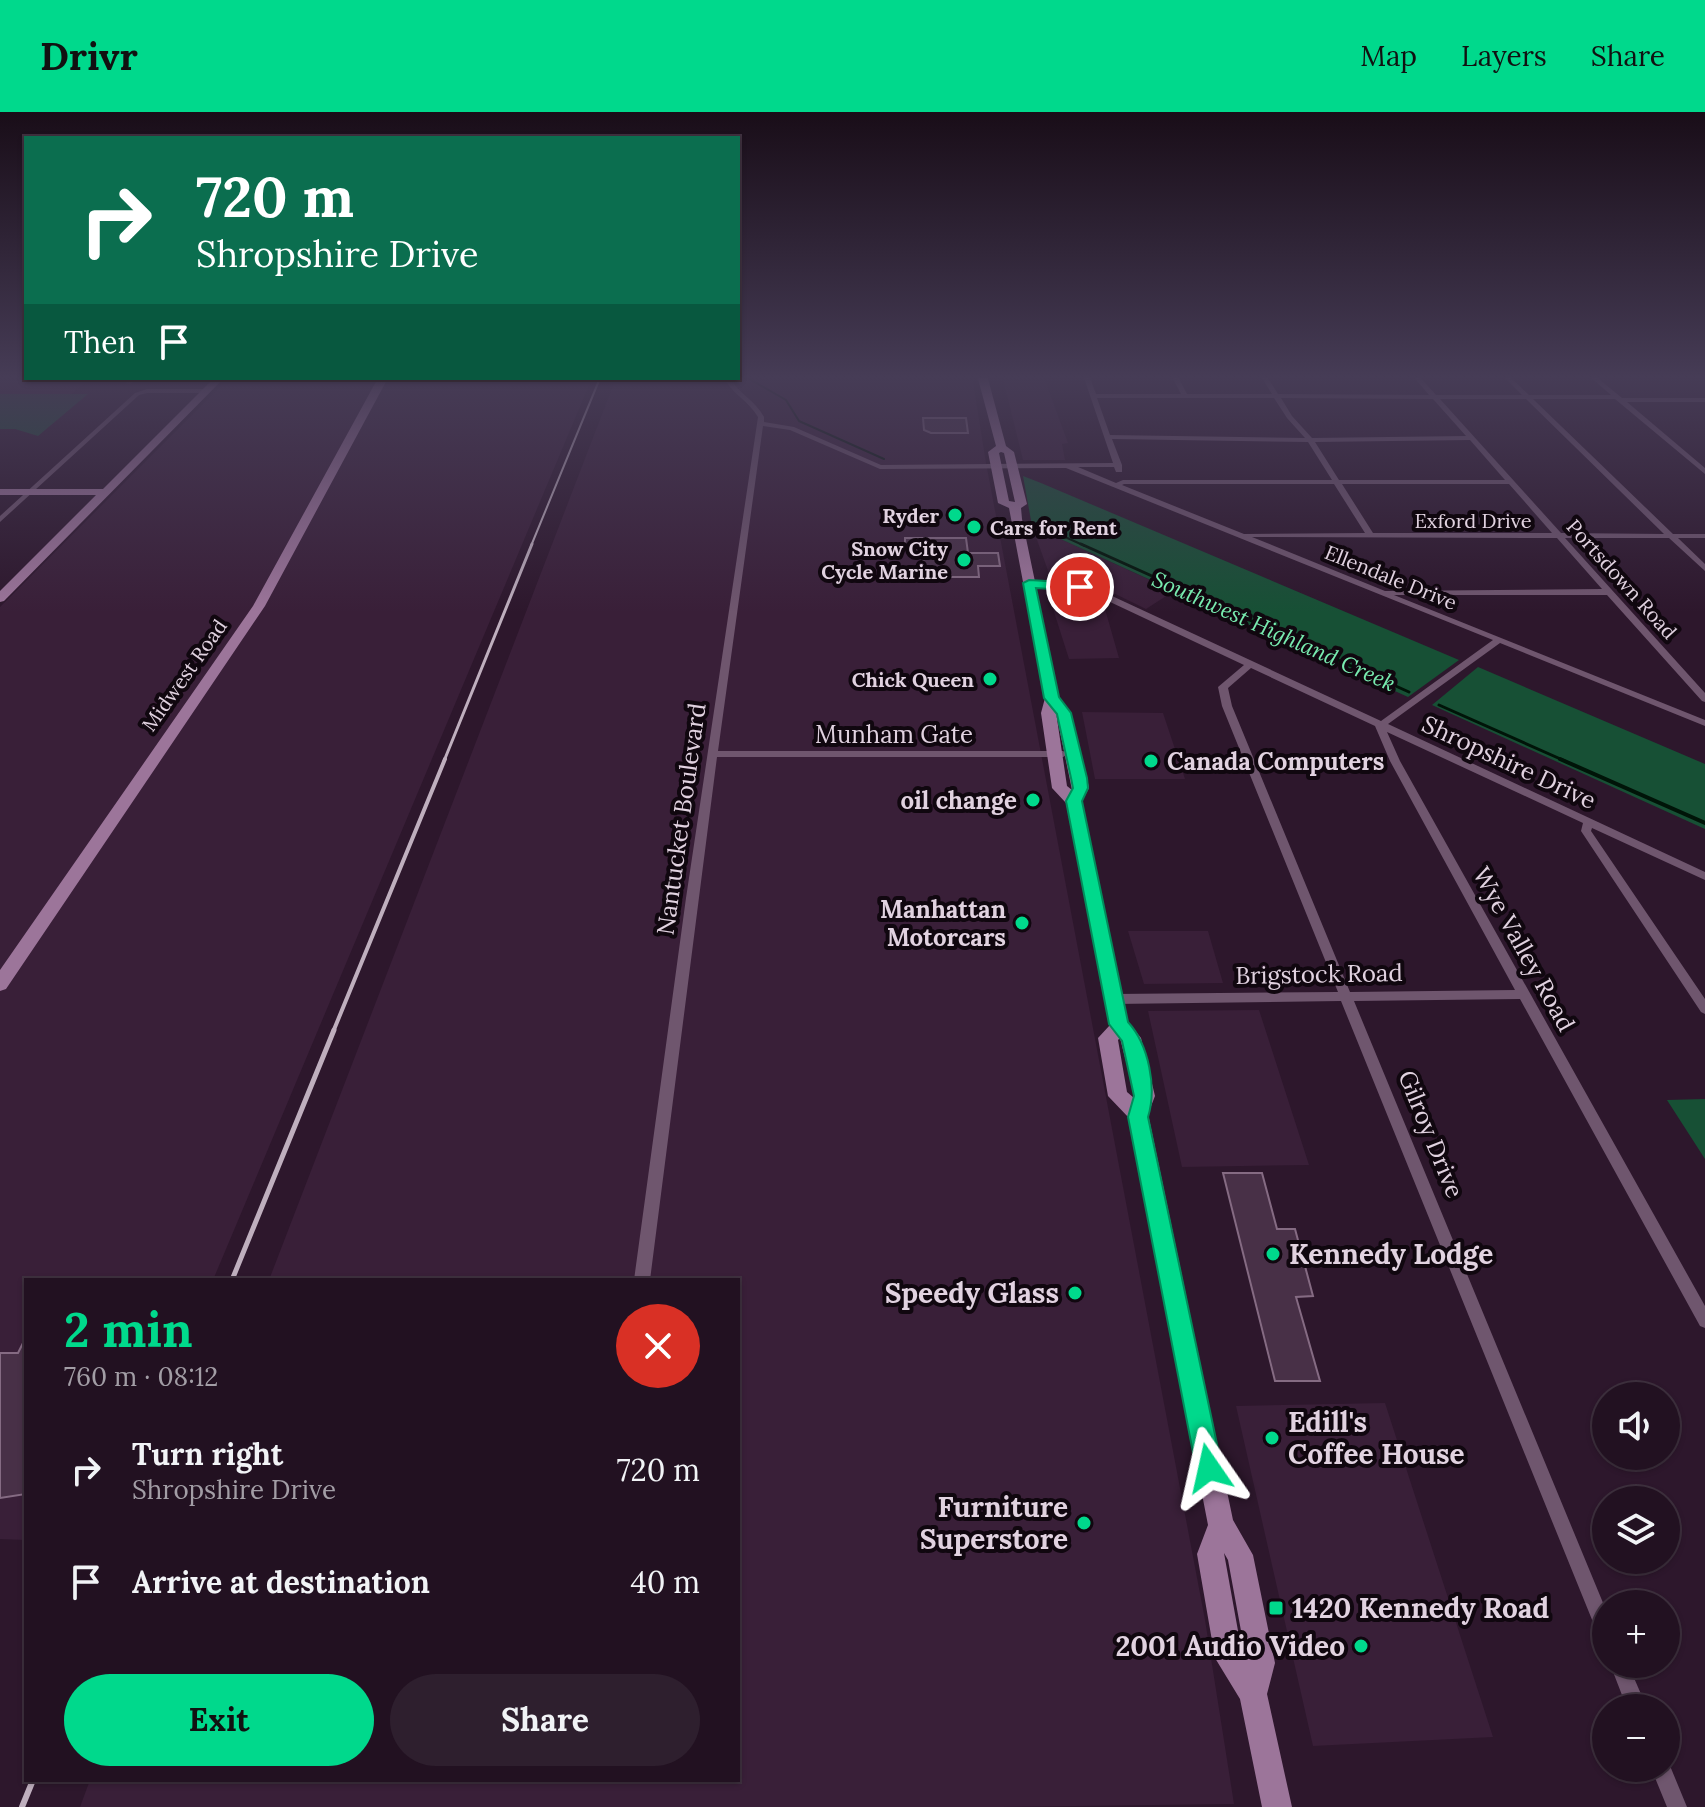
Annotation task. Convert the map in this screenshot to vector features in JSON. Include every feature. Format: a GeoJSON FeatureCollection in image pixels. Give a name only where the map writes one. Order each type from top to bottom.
{"type":"FeatureCollection","features":[{"type":"Feature","properties":{"kind":"main road"},"geometry":{"type":"LineString","coordinates":[[0,598],[143,454]]}},
{"type":"Feature","properties":{"kind":"main road","name":"Midwest Road"},"geometry":{"type":"LineString","coordinates":[[0,984],[259,606],[342,454]]}},
{"type":"Feature","properties":{"kind":"main road"},"geometry":{"type":"LineString","coordinates":[[993,454],[1004,503],[1015,506],[1021,504],[1010,454]]}},
{"type":"Feature","properties":{"kind":"main road"},"geometry":{"type":"LineString","coordinates":[[0,492],[105,492]]}},
{"type":"Feature","properties":{"kind":"main road"},"geometry":{"type":"LineString","coordinates":[[1015,506],[1052,698],[1048,713],[1060,788],[1074,801],[1120,1027],[1108,1038],[1118,1096],[1138,1114],[1221,1525],[1210,1554],[1229,1658],[1253,1694],[1277,1807]]}},
{"type":"Feature","properties":{"kind":"main road"},"geometry":{"type":"LineString","coordinates":[[1052,698],[1064,713],[1081,788],[1074,801]]}},
{"type":"Feature","properties":{"kind":"street"},"geometry":{"type":"LineString","coordinates":[[0,520],[72,454]]}},
{"type":"Feature","properties":{"kind":"street","name":"Nantucket Boulevard"},"geometry":{"type":"LineString","coordinates":[[642,1278],[756,454]]}},
{"type":"Feature","properties":{"kind":"street"},"geometry":{"type":"LineString","coordinates":[[851,454],[880,467],[1118,465]]}},
{"type":"Feature","properties":{"kind":"street"},"geometry":{"type":"LineString","coordinates":[[1114,454],[1120,483],[1512,482]]}},
{"type":"Feature","properties":{"kind":"street"},"geometry":{"type":"LineString","coordinates":[[1319,454],[1371,536]]}},
{"type":"Feature","properties":{"kind":"street","name":"Portsdown Road"},"geometry":{"type":"LineString","coordinates":[[1487,454],[1705,699]]}},
{"type":"Feature","properties":{"kind":"street"},"geometry":{"type":"LineString","coordinates":[[1586,454],[1705,569]]}},
{"type":"Feature","properties":{"kind":"street"},"geometry":{"type":"LineString","coordinates":[[1684,454],[1705,472]]}},
{"type":"Feature","properties":{"kind":"street","name":"Ellendale Drive"},"geometry":{"type":"LineString","coordinates":[[1063,464],[1120,483],[1240,535],[1705,723]]}},
{"type":"Feature","properties":{"kind":"street","name":"Exford Drive"},"geometry":{"type":"LineString","coordinates":[[1240,535],[1705,536]]}},
{"type":"Feature","properties":{"kind":"street","name":"Shropshire Drive"},"geometry":{"type":"LineString","coordinates":[[1029,583],[1094,591],[1705,876]]}},
{"type":"Feature","properties":{"kind":"street"},"geometry":{"type":"LineString","coordinates":[[1381,592],[1610,592]]}},
{"type":"Feature","properties":{"kind":"street"},"geometry":{"type":"LineString","coordinates":[[1380,726],[1499,640]]}},
{"type":"Feature","properties":{"kind":"street","name":"Gilroy Drive"},"geometry":{"type":"LineString","coordinates":[[1249,665],[1223,687],[1224,697],[1592,1598]]}},
{"type":"Feature","properties":{"kind":"street","name":"Wye Valley Road"},"geometry":{"type":"LineString","coordinates":[[1380,726],[1395,761],[1705,1321]]}},
{"type":"Feature","properties":{"kind":"street","name":"Munham Gate"},"geometry":{"type":"LineString","coordinates":[[714,754],[1073,754]]}},
{"type":"Feature","properties":{"kind":"street"},"geometry":{"type":"LineString","coordinates":[[1588,824],[1586,831],[1705,1009]]}},
{"type":"Feature","properties":{"kind":"street","name":"Brigstock Road"},"geometry":{"type":"LineString","coordinates":[[1114,999],[1524,994]]}},
{"type":"Feature","properties":{"kind":"street"},"geometry":{"type":"LineString","coordinates":[[1667,1782],[1677,1807]]}},
{"type":"Feature","properties":{"kind":"shaded area"},"geometry":{"type":"Polygon","coordinates":[[[153,454],[560,454],[214,1278],[24,1278],[24,1540],[0,1539],[0,607],[153,454]]]}},
{"type":"Feature","properties":{"kind":"shaded area"},"geometry":{"type":"Polygon","coordinates":[[[587,454],[985,454],[1205,1620],[1234,1804],[80,1807],[89,1782],[740,1782],[740,1278],[270,1278],[587,454]]]}},
{"type":"Feature","properties":{"kind":"shaded area"},"geometry":{"type":"Polygon","coordinates":[[[1022,454],[1064,454],[1065,460],[1023,460],[1022,454]]]}},
{"type":"Feature","properties":{"kind":"shaded area"},"geometry":{"type":"Polygon","coordinates":[[[1032,526],[1174,591],[1146,609],[1101,587],[1051,579],[1032,526]]]}},
{"type":"Feature","properties":{"kind":"shaded area"},"geometry":{"type":"Polygon","coordinates":[[[1047,590],[1083,594],[1103,602],[1119,658],[1069,659],[1047,590]]]}},
{"type":"Feature","properties":{"kind":"shaded area"},"geometry":{"type":"Polygon","coordinates":[[[1082,712],[1163,713],[1185,779],[1095,779],[1082,712]]]}},
{"type":"Feature","properties":{"kind":"shaded area"},"geometry":{"type":"Polygon","coordinates":[[[1128,931],[1208,931],[1223,983],[1144,984],[1128,931]]]}},
{"type":"Feature","properties":{"kind":"shaded area"},"geometry":{"type":"Polygon","coordinates":[[[1259,1010],[1309,1165],[1182,1167],[1148,1011],[1259,1010]]]}},
{"type":"Feature","properties":{"kind":"shaded area"},"geometry":{"type":"Polygon","coordinates":[[[1385,1403],[1493,1737],[1313,1746],[1236,1406],[1385,1403]]]}},
{"type":"Feature","properties":{"kind":"green space"},"geometry":{"type":"Polygon","coordinates":[[[1023,476],[1459,660],[1408,697],[1032,526],[1023,476]]]}},
{"type":"Feature","properties":{"kind":"green space"},"geometry":{"type":"Polygon","coordinates":[[[1478,667],[1705,764],[1705,829],[1432,705],[1478,667]]]}},
{"type":"Feature","properties":{"kind":"green space"},"geometry":{"type":"Polygon","coordinates":[[[1705,1099],[1705,1159],[1667,1100],[1705,1099]]]}},
{"type":"Feature","properties":{"kind":"building","name":"Snow City Cycle Marine"},"geometry":{"type":"Polygon","coordinates":[[[905,538],[966,538],[968,553],[998,553],[1000,566],[978,566],[979,577],[924,577],[923,554],[920,550],[905,550],[905,538]]]}},
{"type":"Feature","properties":{"kind":"building","name":"Kennedy Lodge"},"geometry":{"type":"Polygon","coordinates":[[[1223,1173],[1262,1173],[1277,1229],[1295,1229],[1313,1296],[1296,1297],[1320,1381],[1275,1381],[1223,1173]]]}},
{"type":"Feature","properties":{"kind":"building"},"geometry":{"type":"Polygon","coordinates":[[[24,1341],[24,1494],[0,1498],[0,1353],[18,1353],[24,1341]]]}},
{"type":"Feature","properties":{"kind":"waterway","name":"Southwest Highland Creek"},"geometry":{"type":"LineString","coordinates":[[873,454],[884,459]]}},
{"type":"Feature","properties":{"kind":"waterway","name":"Southwest Highland Creek"},"geometry":{"type":"LineString","coordinates":[[1052,531],[1085,546]]}},
{"type":"Feature","properties":{"kind":"waterway","name":"Southwest Highland Creek"},"geometry":{"type":"LineString","coordinates":[[1081,544],[1409,692]]}},
{"type":"Feature","properties":{"kind":"waterway","name":"Southwest Highland Creek"},"geometry":{"type":"LineString","coordinates":[[1439,705],[1565,761]]}},
{"type":"Feature","properties":{"kind":"waterway","name":"Southwest Highland Creek"},"geometry":{"type":"LineString","coordinates":[[1560,759],[1705,823]]}},
{"type":"Feature","properties":{"kind":"railway"},"geometry":{"type":"LineString","coordinates":[[531,546],[569,454]]}},
{"type":"Feature","properties":{"kind":"railway"},"geometry":{"type":"LineString","coordinates":[[444,761],[532,544]]}},
{"type":"Feature","properties":{"kind":"railway"},"geometry":{"type":"LineString","coordinates":[[333,1032],[445,759]]}},
{"type":"Feature","properties":{"kind":"railway"},"geometry":{"type":"LineString","coordinates":[[233,1278],[334,1030]]}},
{"type":"Feature","properties":{"kind":"railway"},"geometry":{"type":"LineString","coordinates":[[22,1807],[32,1782]]}},
{"type":"Feature","properties":{"kind":"place","name":"Ryder"},"geometry":{"type":"Point","coordinates":[955,515]}},
{"type":"Feature","properties":{"kind":"place","name":"Cars for Rent"},"geometry":{"type":"Point","coordinates":[974,527]}},
{"type":"Feature","properties":{"kind":"place","name":"Snow City Cycle Marine"},"geometry":{"type":"Point","coordinates":[964,560]}},
{"type":"Feature","properties":{"kind":"place","name":"Chick Queen"},"geometry":{"type":"Point","coordinates":[990,679]}},
{"type":"Feature","properties":{"kind":"place","name":"Canada Computers"},"geometry":{"type":"Point","coordinates":[1151,761]}},
{"type":"Feature","properties":{"kind":"place","name":"oil change"},"geometry":{"type":"Point","coordinates":[1033,800]}},
{"type":"Feature","properties":{"kind":"place","name":"Manhattan Motorcars"},"geometry":{"type":"Point","coordinates":[1022,923]}},
{"type":"Feature","properties":{"kind":"place","name":"Kennedy Lodge"},"geometry":{"type":"Point","coordinates":[1273,1254]}},
{"type":"Feature","properties":{"kind":"place","name":"Speedy Glass"},"geometry":{"type":"Point","coordinates":[1075,1293]}},
{"type":"Feature","properties":{"kind":"place","name":"Edill's Coffee House"},"geometry":{"type":"Point","coordinates":[1272,1438]}},
{"type":"Feature","properties":{"kind":"place","name":"Furniture Superstore"},"geometry":{"type":"Point","coordinates":[1084,1523]}},
{"type":"Feature","properties":{"kind":"place","name":"1420 Kennedy Road"},"geometry":{"type":"Point","coordinates":[1276,1608]}},
{"type":"Feature","properties":{"kind":"place","name":"2001 Audio Video"},"geometry":{"type":"Point","coordinates":[1361,1646]}},
{"type":"Feature","properties":{"kind":"route"},"geometry":{"type":"LineString","coordinates":[[1080,587],[1029,583],[1052,698],[1064,713],[1079,778],[1081,788],[1074,801],[1119,1024],[1131,1038],[1145,1096],[1138,1117],[1209,1468]]}}]}
